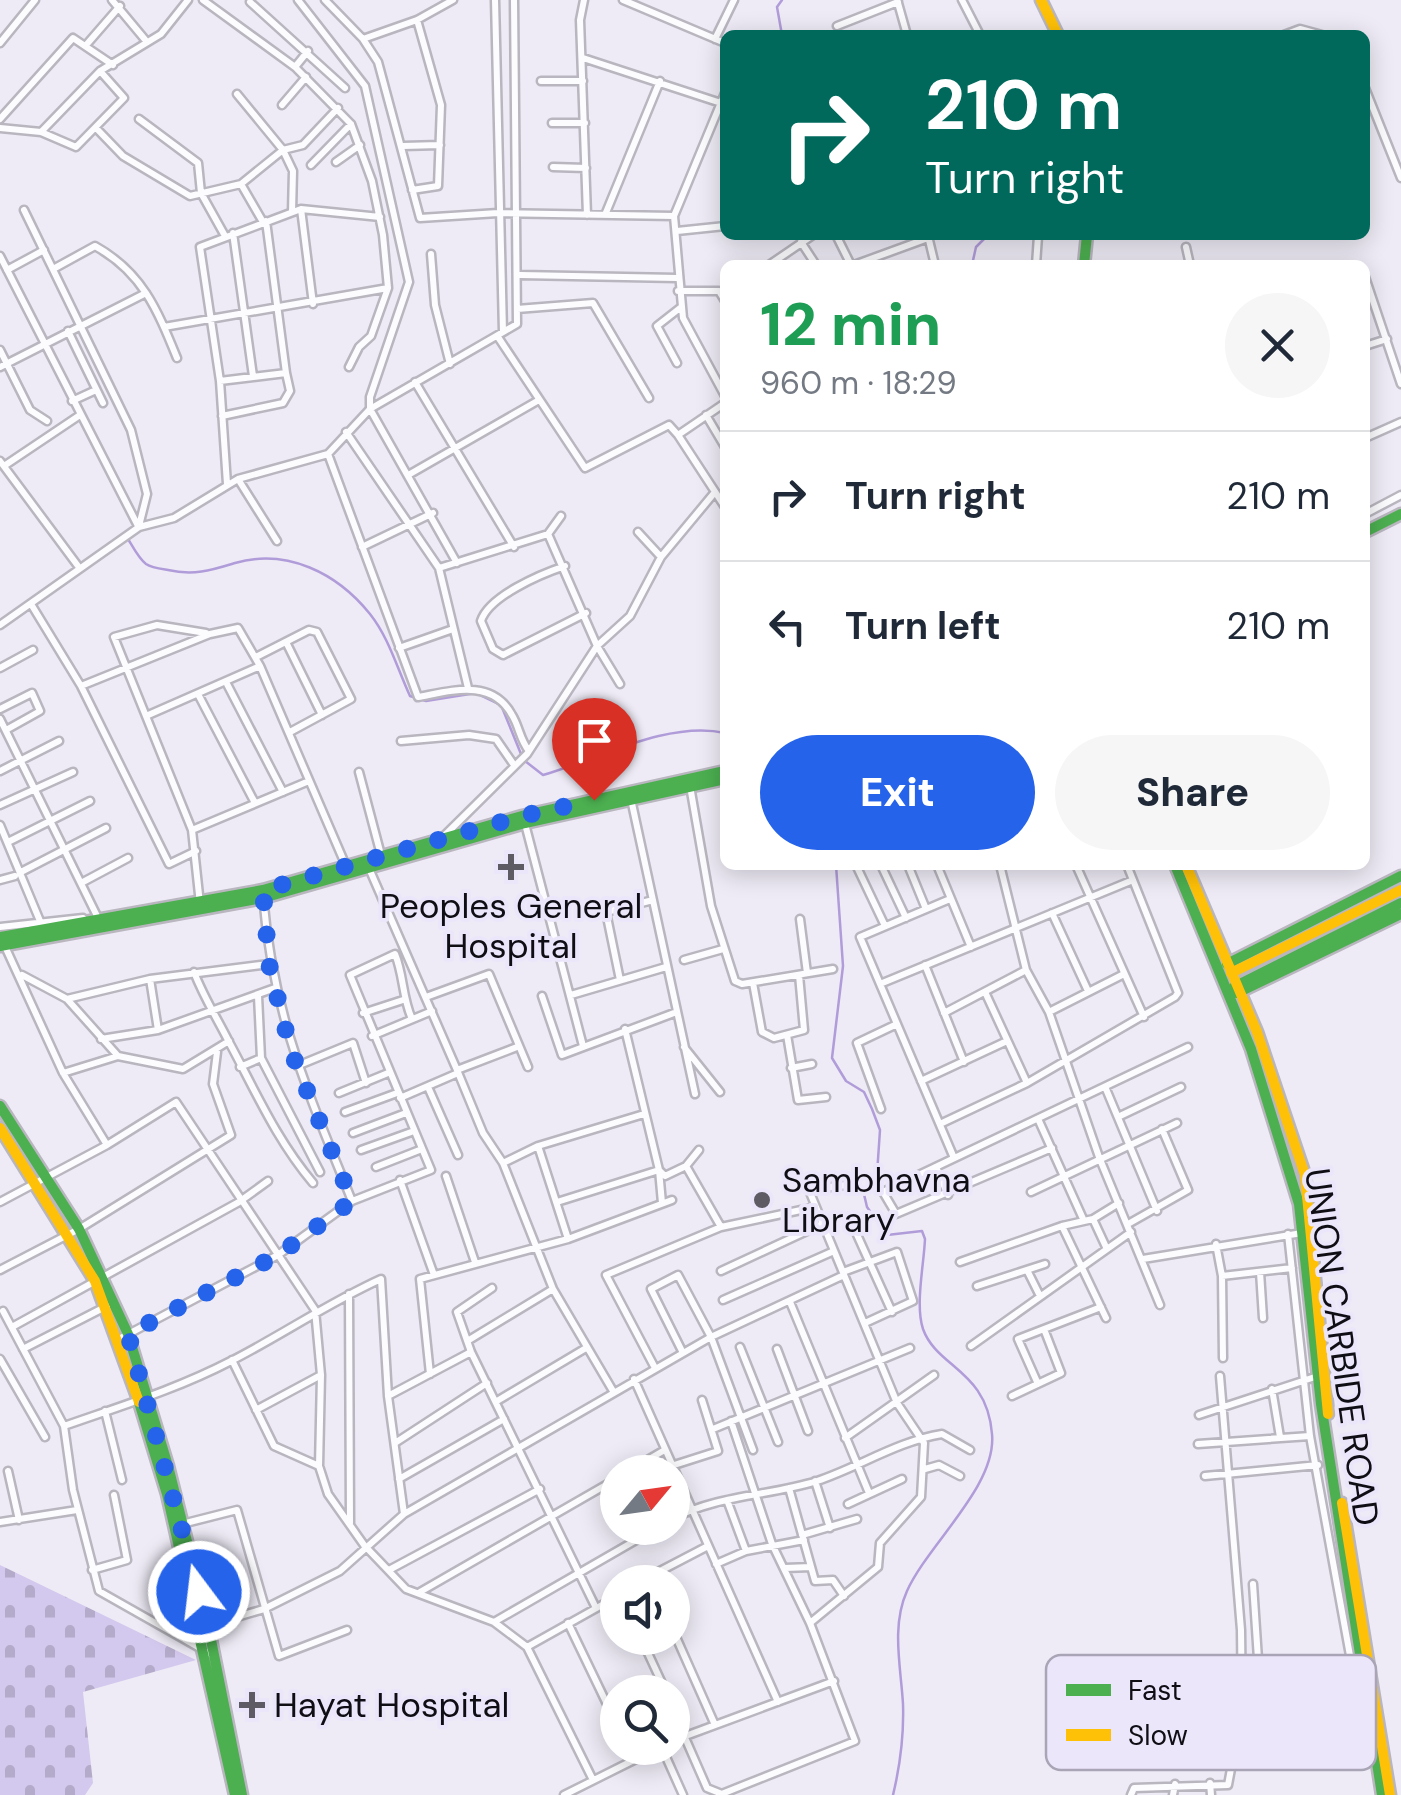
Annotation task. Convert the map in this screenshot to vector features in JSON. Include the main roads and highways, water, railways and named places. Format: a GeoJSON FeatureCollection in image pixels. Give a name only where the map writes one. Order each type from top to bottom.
{"type":"FeatureCollection","features":[{"type":"Feature","properties":{"kind":"waterway"},"geometry":{"type":"LineString","coordinates":[[781,30],[777,7],[782,0]]}},
{"type":"Feature","properties":{"kind":"waterway"},"geometry":{"type":"LineString","coordinates":[[973,260],[976,247],[983,240]]}},
{"type":"Feature","properties":{"kind":"waterway"},"geometry":{"type":"LineString","coordinates":[[128,539],[143,562],[177,572],[211,570],[254,559],[310,567],[357,599],[377,623],[410,696],[426,701],[476,693],[501,705],[521,754]]}},
{"type":"Feature","properties":{"kind":"waterway"},"geometry":{"type":"LineString","coordinates":[[525,761],[543,775],[656,737],[703,730],[720,732]]}},
{"type":"Feature","properties":{"kind":"waterway"},"geometry":{"type":"LineString","coordinates":[[836,870],[843,966],[832,1058],[846,1081],[864,1092],[872,1109],[880,1130],[877,1174]]}},
{"type":"Feature","properties":{"kind":"waterway"},"geometry":{"type":"LineString","coordinates":[[863,1190],[867,1207],[887,1235],[922,1231],[923,1329],[939,1353],[981,1396],[992,1434],[984,1474],[917,1573],[902,1604],[898,1647],[903,1727],[893,1795]]}},
{"type":"Feature","properties":{"kind":"place","name":"Peoples General Hospital"},"geometry":{"type":"Point","coordinates":[511,867]}},
{"type":"Feature","properties":{"kind":"place","name":"Sambhavna Library"},"geometry":{"type":"Point","coordinates":[762,1200]}},
{"type":"Feature","properties":{"kind":"place","name":"Hayat Hospital"},"geometry":{"type":"Point","coordinates":[252,1705]}}]}
